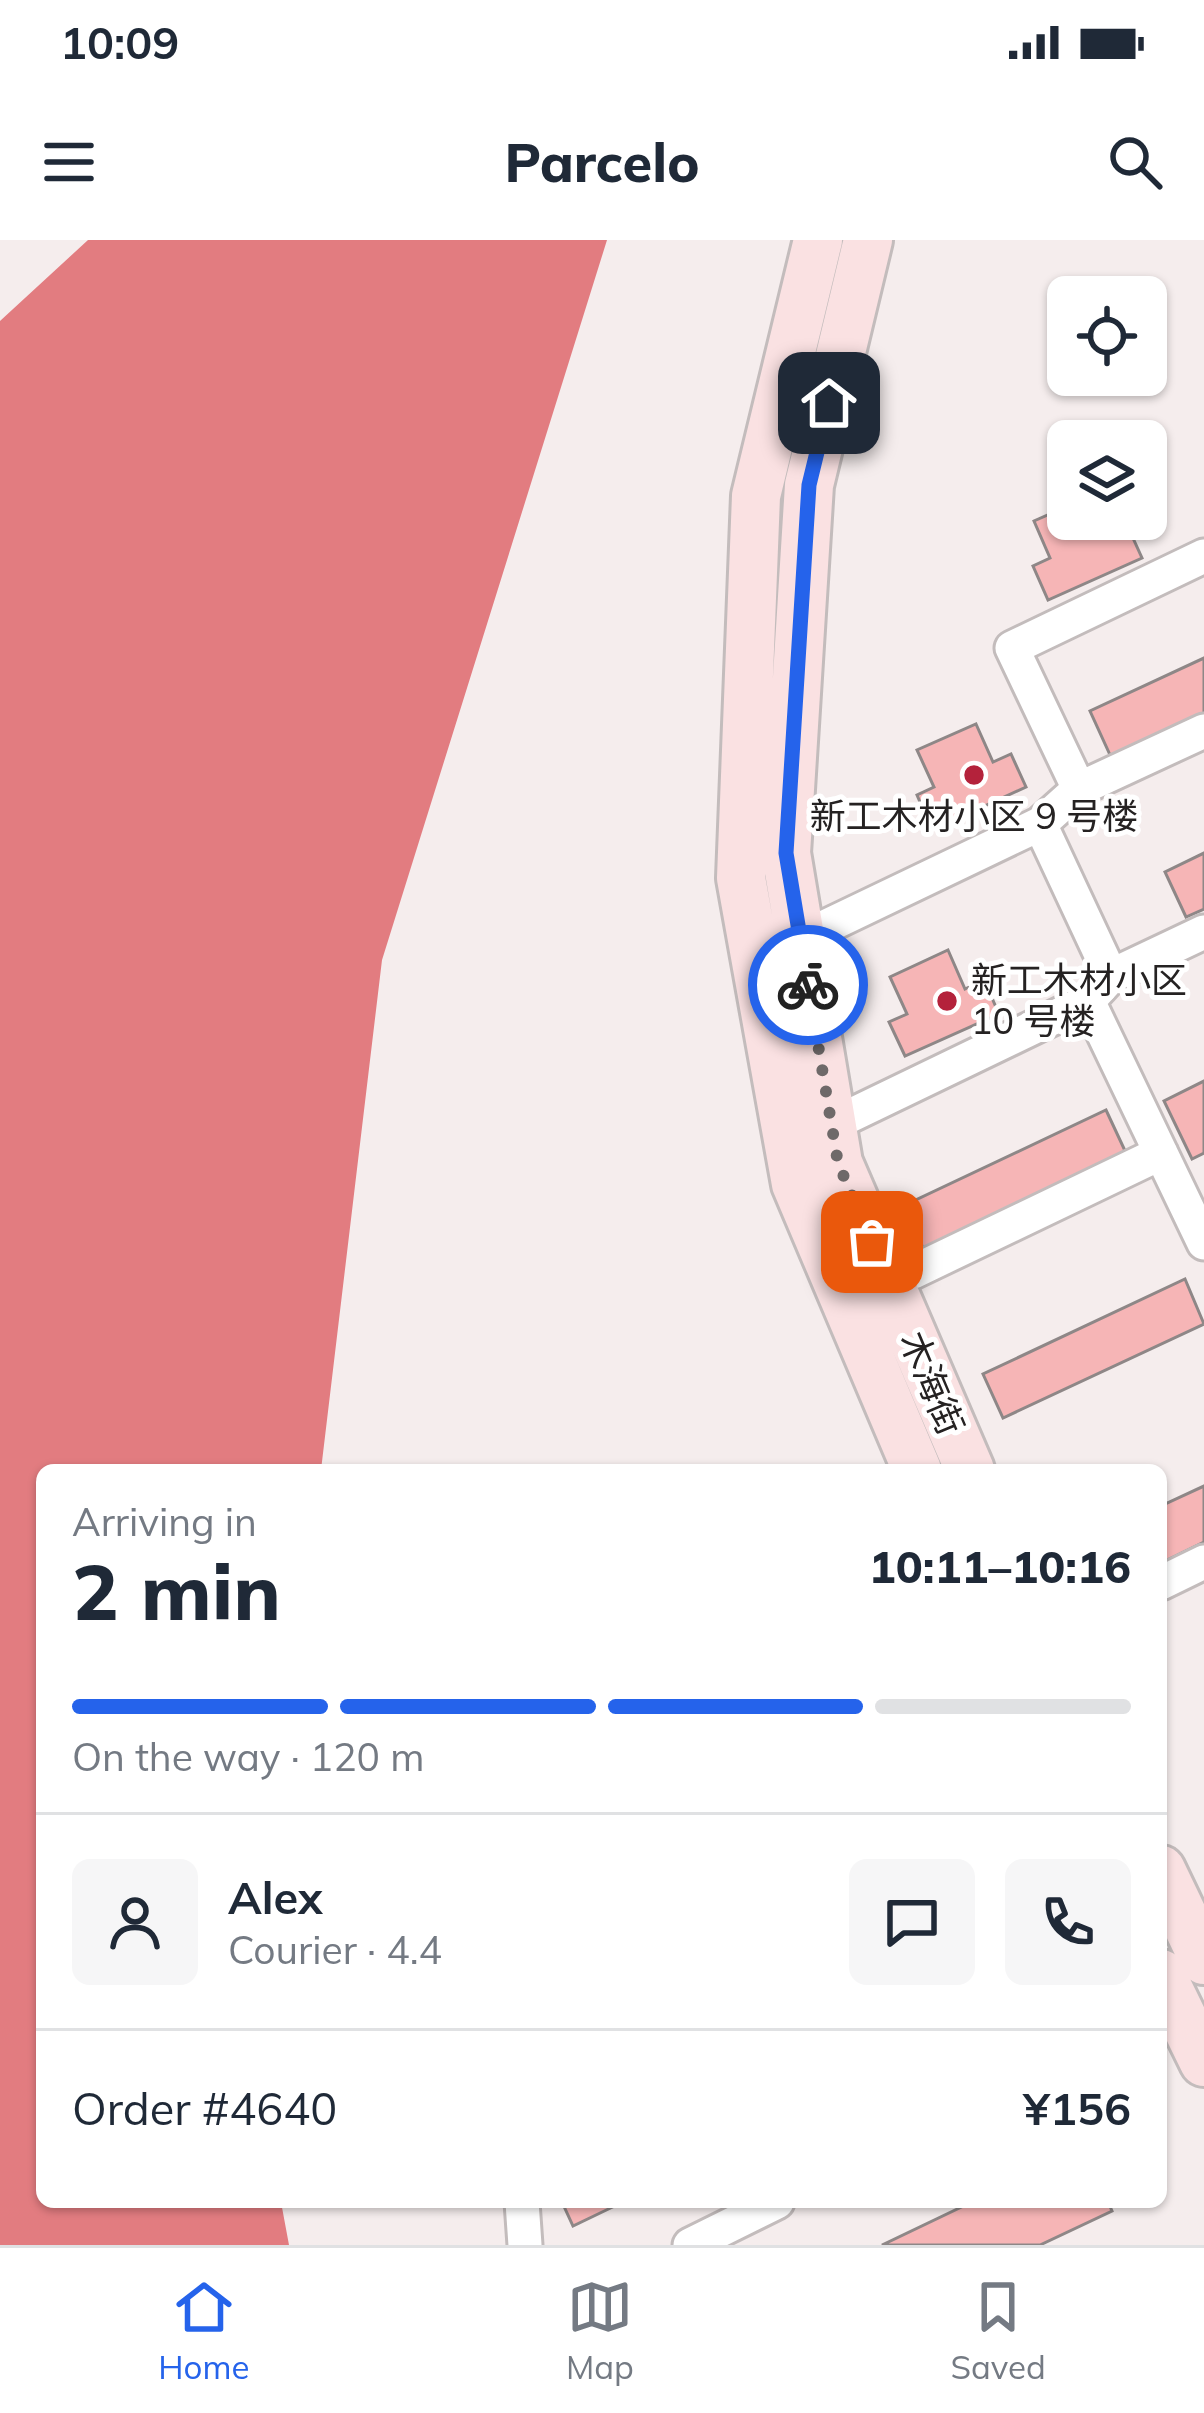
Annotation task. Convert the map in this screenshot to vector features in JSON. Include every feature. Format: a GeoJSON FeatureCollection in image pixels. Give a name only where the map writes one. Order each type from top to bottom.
{"type":"FeatureCollection","features":[{"type":"Feature","properties":{"kind":"main road","name":"木海街"},"geometry":{"type":"LineString","coordinates":[[818,240],[756,496],[741,878],[796,1184],[914,1464]]}},
{"type":"Feature","properties":{"kind":"main road","name":"木海街"},"geometry":{"type":"LineString","coordinates":[[868,240],[809,485],[786,853],[838,1163],[967,1464]]}},
{"type":"Feature","properties":{"kind":"main road"},"geometry":{"type":"LineString","coordinates":[[1167,1883],[1204,1960]]}},
{"type":"Feature","properties":{"kind":"main road"},"geometry":{"type":"LineString","coordinates":[[1167,1986],[1204,2062]]}},
{"type":"Feature","properties":{"kind":"street"},"geometry":{"type":"LineString","coordinates":[[1079,789],[1012,648],[1204,556]]}},
{"type":"Feature","properties":{"kind":"street"},"geometry":{"type":"LineString","coordinates":[[800,939],[1040,824],[1079,789],[1204,731]]}},
{"type":"Feature","properties":{"kind":"street"},"geometry":{"type":"LineString","coordinates":[[1040,824],[1161,1153],[1204,1243]]}},
{"type":"Feature","properties":{"kind":"street"},"geometry":{"type":"LineString","coordinates":[[831,1125],[1204,932]]}},
{"type":"Feature","properties":{"kind":"street"},"geometry":{"type":"LineString","coordinates":[[913,1272],[1161,1153]]}},
{"type":"Feature","properties":{"kind":"street"},"geometry":{"type":"LineString","coordinates":[[1167,1580],[1204,1562]]}},
{"type":"Feature","properties":{"kind":"street"},"geometry":{"type":"LineString","coordinates":[[523,2208],[525,2245]]}},
{"type":"Feature","properties":{"kind":"street"},"geometry":{"type":"LineString","coordinates":[[690,2245],[738,2234],[770,2208]]}},
{"type":"Feature","properties":{"kind":"shaded area"},"geometry":{"type":"Polygon","coordinates":[[[88,240],[607,240],[382,960],[322,1464],[36,1464],[36,2208],[282,2208],[289,2245],[0,2245],[0,321],[88,240]]]}},
{"type":"Feature","properties":{"kind":"building"},"geometry":{"type":"Polygon","coordinates":[[[1047,515],[1047,540],[1134,540],[1142,558],[1048,600],[1033,566],[1050,558],[1034,521],[1047,515]]]}},
{"type":"Feature","properties":{"kind":"building"},"geometry":{"type":"Polygon","coordinates":[[[1204,658],[1204,714],[1111,757],[1090,711],[1204,658]]]}},
{"type":"Feature","properties":{"kind":"building","name":"新工木材小区 9 号楼"},"geometry":{"type":"Polygon","coordinates":[[[976,724],[993,762],[1011,754],[1026,787],[932,830],[917,795],[934,787],[917,750],[976,724]]]}},
{"type":"Feature","properties":{"kind":"building"},"geometry":{"type":"Polygon","coordinates":[[[1204,853],[1204,909],[1186,917],[1165,872],[1204,853]]]}},
{"type":"Feature","properties":{"kind":"building","name":"新工木材小区 10 号楼"},"geometry":{"type":"Polygon","coordinates":[[[948,950],[965,989],[984,980],[999,1014],[905,1056],[889,1022],[907,1014],[890,977],[948,950]]]}},
{"type":"Feature","properties":{"kind":"building"},"geometry":{"type":"Polygon","coordinates":[[[1204,1081],[1204,1153],[1192,1159],[1164,1101],[1204,1081]]]}},
{"type":"Feature","properties":{"kind":"building"},"geometry":{"type":"Polygon","coordinates":[[[1106,1110],[1127,1155],[924,1250],[903,1206],[1106,1110]]]}},
{"type":"Feature","properties":{"kind":"building"},"geometry":{"type":"Polygon","coordinates":[[[1185,1279],[1204,1324],[1003,1418],[983,1374],[1185,1279]]]}},
{"type":"Feature","properties":{"kind":"building"},"geometry":{"type":"Polygon","coordinates":[[[1204,1486],[1204,1542],[1167,1560],[1167,1503],[1204,1486]]]}},
{"type":"Feature","properties":{"kind":"building"},"geometry":{"type":"Polygon","coordinates":[[[565,2208],[610,2208],[573,2226],[565,2208]]]}},
{"type":"Feature","properties":{"kind":"building"},"geometry":{"type":"Polygon","coordinates":[[[959,2208],[1112,2211],[1040,2245],[882,2245],[959,2208]]]}},
{"type":"Feature","properties":{"kind":"way so far"},"geometry":{"type":"LineString","coordinates":[[808,985],[838,1163],[872,1242]]}},
{"type":"Feature","properties":{"kind":"place","name":"新工木材小区 9 号楼"},"geometry":{"type":"Point","coordinates":[974,775]}},
{"type":"Feature","properties":{"kind":"place","name":"新工木材小区 10 号楼"},"geometry":{"type":"Point","coordinates":[947,1001]}},
{"type":"Feature","properties":{"kind":"route"},"geometry":{"type":"LineString","coordinates":[[808,985],[786,853],[809,485],[829,403]]}}]}
